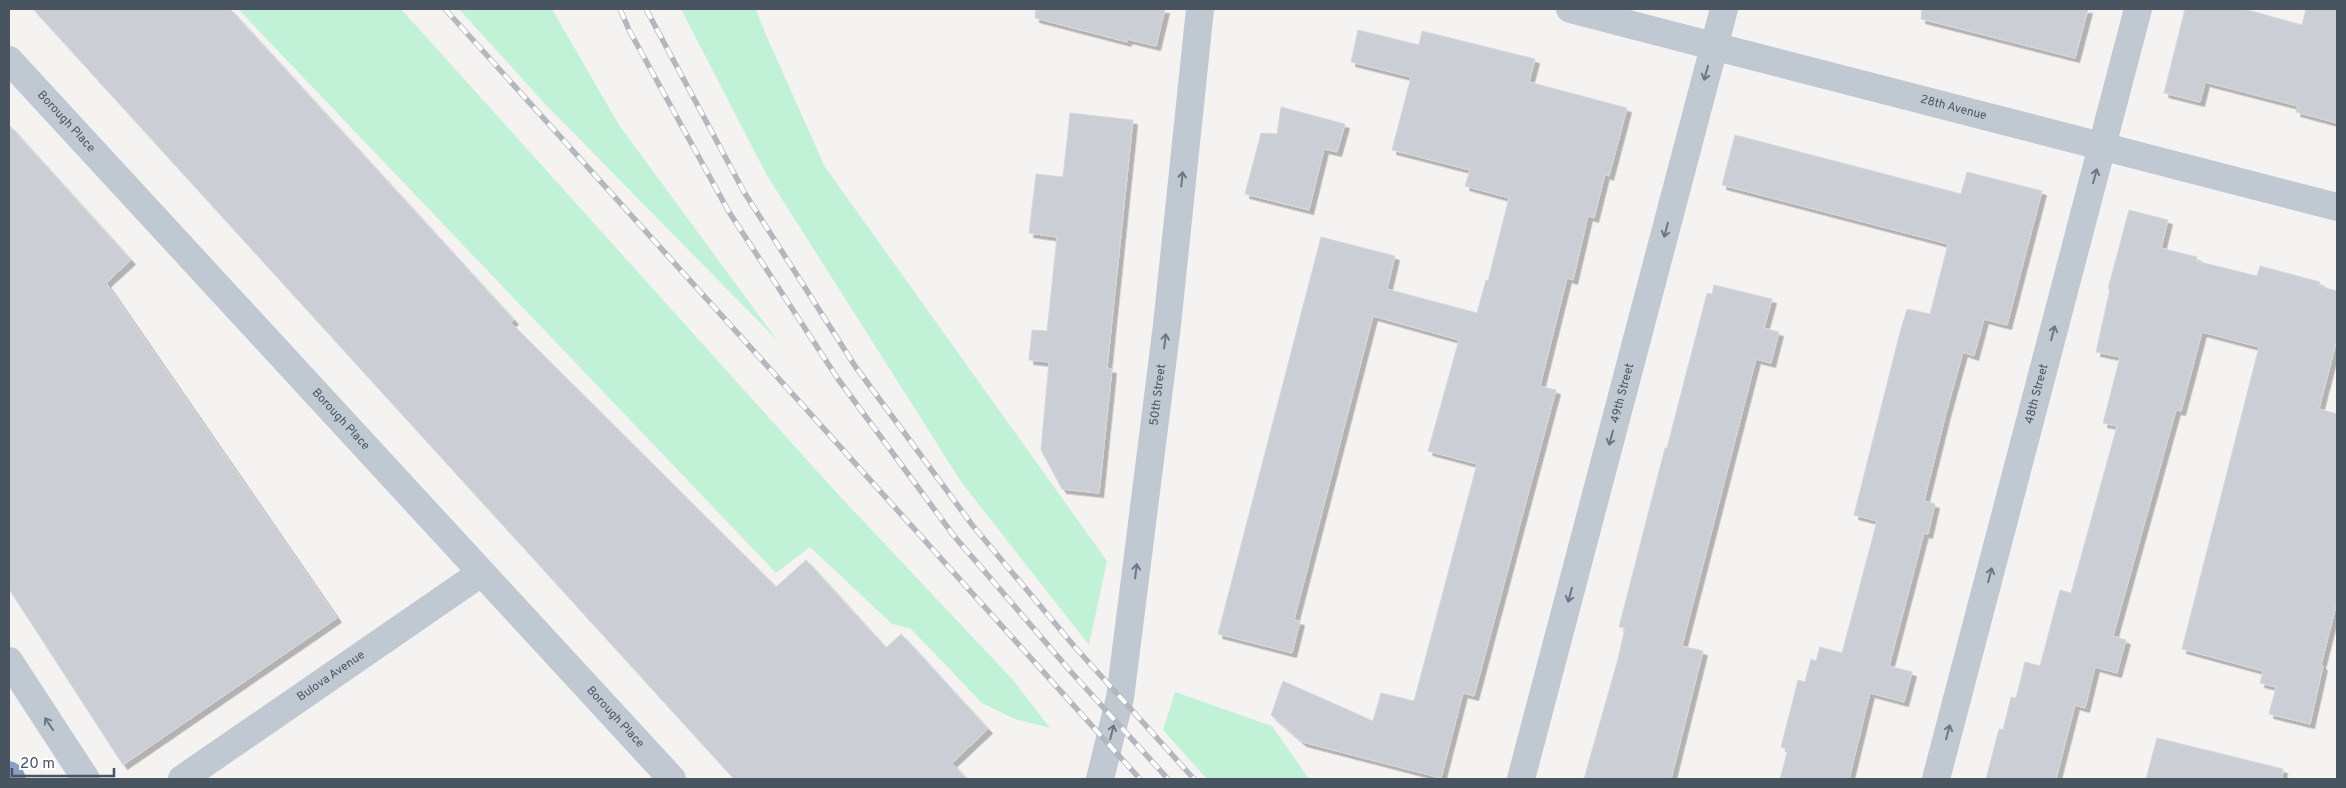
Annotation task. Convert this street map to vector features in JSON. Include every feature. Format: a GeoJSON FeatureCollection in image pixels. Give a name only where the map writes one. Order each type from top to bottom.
{"type":"FeatureCollection","features":[{"type":"Feature","properties":{"kind":"street","name":"50th Street"},"geometry":{"type":"LineString","coordinates":[[1100,779],[1120,698],[1167,325],[1200,9]]}},
{"type":"Feature","properties":{"kind":"street","name":"28th Avenue"},"geometry":{"type":"LineString","coordinates":[[1570,9],[2337,207]]}},
{"type":"Feature","properties":{"kind":"street","name":"49th Street"},"geometry":{"type":"LineString","coordinates":[[1521,779],[1724,9]]}},
{"type":"Feature","properties":{"kind":"street","name":"48th Street"},"geometry":{"type":"LineString","coordinates":[[1936,779],[2138,9]]}},
{"type":"Feature","properties":{"kind":"street","name":"Borough Place"},"geometry":{"type":"LineString","coordinates":[[9,60],[672,779]]}},
{"type":"Feature","properties":{"kind":"street","name":"Bulova Avenue"},"geometry":{"type":"LineString","coordinates":[[182,779],[481,574]]}},
{"type":"Feature","properties":{"kind":"street"},"geometry":{"type":"LineString","coordinates":[[9,661],[86,779]]}},
{"type":"Feature","properties":{"kind":"green space"},"geometry":{"type":"Polygon","coordinates":[[[238,9],[401,9],[835,491],[1013,680],[1050,728],[1015,719],[982,703],[910,628],[892,624],[810,547],[776,573],[238,9]]]}},
{"type":"Feature","properties":{"kind":"green space"},"geometry":{"type":"Polygon","coordinates":[[[459,9],[552,9],[619,125],[777,340],[547,106],[459,9]]]}},
{"type":"Feature","properties":{"kind":"green space"},"geometry":{"type":"Polygon","coordinates":[[[681,9],[756,9],[825,167],[1107,561],[1089,645],[962,483],[766,174],[681,9]]]}},
{"type":"Feature","properties":{"kind":"green space"},"geometry":{"type":"Polygon","coordinates":[[[1175,692],[1272,726],[1309,779],[1207,779],[1163,730],[1175,692]]]}},
{"type":"Feature","properties":{"kind":"building"},"geometry":{"type":"Polygon","coordinates":[[[33,9],[230,9],[514,320],[511,323],[776,587],[806,560],[886,648],[901,634],[988,729],[952,763],[967,779],[734,779],[33,9]]]}},
{"type":"Feature","properties":{"kind":"building"},"geometry":{"type":"Polygon","coordinates":[[[1036,9],[1165,9],[1156,46],[1127,39],[1127,42],[1035,18],[1036,9]]]}},
{"type":"Feature","properties":{"kind":"building"},"geometry":{"type":"Polygon","coordinates":[[[1922,9],[2088,9],[2075,58],[1921,19],[1922,9]]]}},
{"type":"Feature","properties":{"kind":"building"},"geometry":{"type":"Polygon","coordinates":[[[2185,9],[2244,9],[2302,25],[2306,9],[2337,9],[2337,123],[2296,112],[2298,106],[2205,82],[2200,102],[2164,93],[2185,9]]]}},
{"type":"Feature","properties":{"kind":"building"},"geometry":{"type":"Polygon","coordinates":[[[1358,30],[1419,45],[1422,31],[1535,59],[1529,82],[1627,108],[1609,176],[1605,174],[1594,218],[1588,216],[1573,280],[1567,278],[1540,386],[1556,390],[1474,696],[1463,693],[1441,778],[1302,742],[1271,715],[1283,681],[1373,721],[1381,693],[1414,701],[1477,464],[1428,451],[1459,340],[1373,316],[1294,620],[1300,621],[1292,653],[1218,634],[1321,237],[1395,256],[1387,289],[1477,313],[1486,280],[1488,281],[1509,198],[1465,186],[1470,170],[1392,150],[1411,77],[1351,62],[1358,30]]]}},
{"type":"Feature","properties":{"kind":"building"},"geometry":{"type":"Polygon","coordinates":[[[1281,107],[1345,124],[1337,152],[1324,149],[1309,210],[1245,194],[1261,133],[1277,134],[1281,107]]]}},
{"type":"Feature","properties":{"kind":"building"},"geometry":{"type":"Polygon","coordinates":[[[1070,113],[1133,120],[1107,368],[1112,369],[1099,493],[1062,489],[1041,450],[1049,362],[1029,360],[1032,330],[1047,331],[1057,237],[1029,233],[1036,174],[1063,177],[1070,113]]]}},
{"type":"Feature","properties":{"kind":"building"},"geometry":{"type":"Polygon","coordinates":[[[9,125],[131,260],[106,283],[337,618],[123,765],[9,589],[9,125]]]}},
{"type":"Feature","properties":{"kind":"building"},"geometry":{"type":"Polygon","coordinates":[[[1735,135],[1961,194],[1967,172],[2042,191],[2007,325],[1984,319],[1974,356],[1963,352],[1946,413],[1924,501],[1935,504],[1928,534],[1924,533],[1889,666],[1912,672],[1904,702],[1870,693],[1849,779],[1780,779],[1788,749],[1781,747],[1798,680],[1805,682],[1811,659],[1816,661],[1820,647],[1842,653],[1877,521],[1854,515],[1899,336],[1907,309],[1930,314],[1948,244],[1722,185],[1735,135]]]}},
{"type":"Feature","properties":{"kind":"building"},"geometry":{"type":"Polygon","coordinates":[[[2129,210],[2168,220],[2161,248],[2197,257],[2196,261],[2257,276],[2260,266],[2320,282],[2319,286],[2337,291],[2337,339],[2319,409],[2337,414],[2337,601],[2321,665],[2323,666],[2310,724],[2269,714],[2276,687],[2260,683],[2263,671],[2182,649],[2259,347],[2202,332],[2181,411],[2176,410],[2113,636],[2126,640],[2117,673],[2095,667],[2085,708],[2075,705],[2056,779],[1986,779],[1999,729],[2003,730],[2011,697],[2016,698],[2025,662],[2040,666],[2060,590],[2071,593],[2117,426],[2103,423],[2120,357],[2096,352],[2110,289],[2108,289],[2129,210]]]}},
{"type":"Feature","properties":{"kind":"building"},"geometry":{"type":"Polygon","coordinates":[[[1714,285],[1772,299],[1764,328],[1779,332],[1771,363],[1756,359],[1682,646],[1703,651],[1671,779],[1584,779],[1618,659],[1625,628],[1619,627],[1665,448],[1667,448],[1707,293],[1712,294],[1714,285]]]}},
{"type":"Feature","properties":{"kind":"building"},"geometry":{"type":"Polygon","coordinates":[[[2157,738],[2283,769],[2282,779],[2146,779],[2157,738]]]}},
{"type":"Feature","properties":{"kind":"railway"},"geometry":{"type":"LineString","coordinates":[[445,9],[1140,779]]}},
{"type":"Feature","properties":{"kind":"railway"},"geometry":{"type":"LineString","coordinates":[[620,9],[629,30],[729,212],[838,379],[954,536],[1072,673],[1168,779]]}},
{"type":"Feature","properties":{"kind":"railway"},"geometry":{"type":"LineString","coordinates":[[646,9],[744,192],[855,366],[973,526],[1074,646],[1194,779]]}}]}
